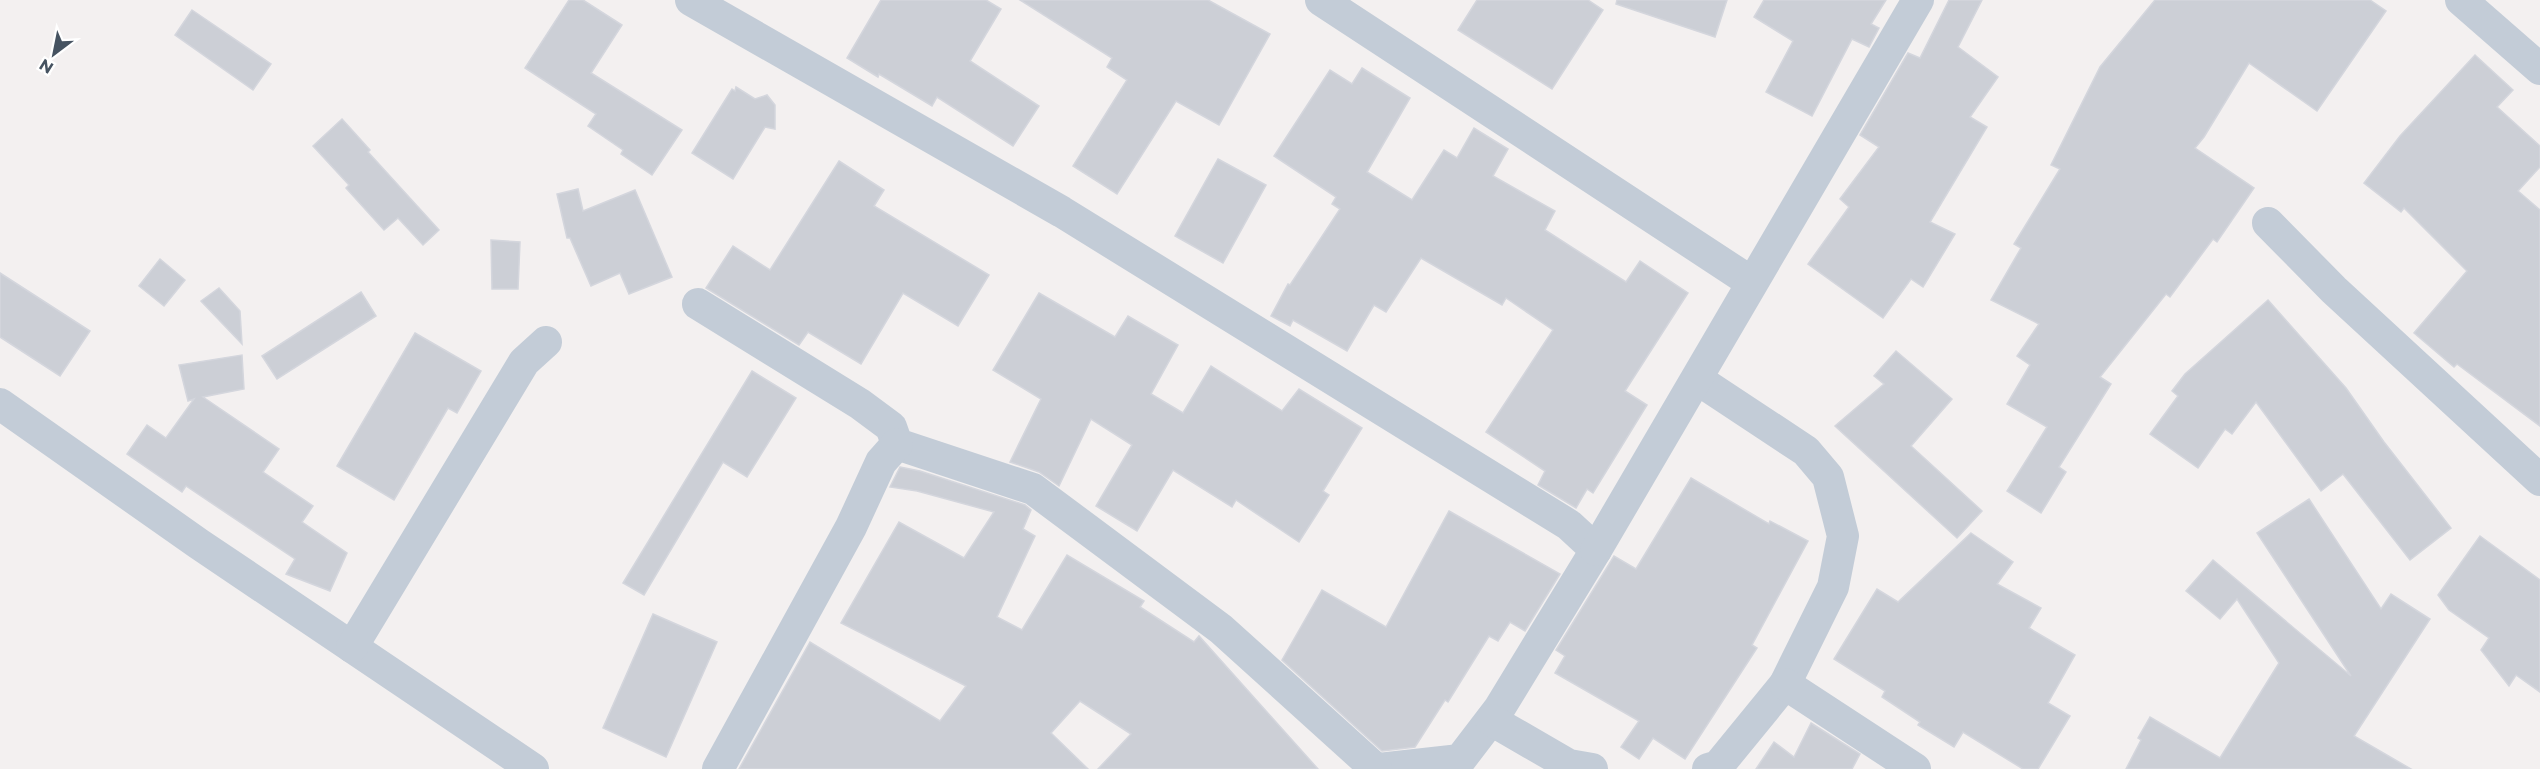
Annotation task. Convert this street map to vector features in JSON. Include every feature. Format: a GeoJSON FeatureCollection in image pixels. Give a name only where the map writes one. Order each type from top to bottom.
{"type":"FeatureCollection","features":[{"type":"Feature","properties":{"kind":"street"},"geometry":{"type":"LineString","coordinates":[[1321,0],[1751,282]]}},
{"type":"Feature","properties":{"kind":"street"},"geometry":{"type":"LineString","coordinates":[[897,444],[1033,489],[1221,629],[1377,769],[1460,760],[1491,720],[1596,550],[1918,0]]}},
{"type":"Feature","properties":{"kind":"street"},"geometry":{"type":"LineString","coordinates":[[2461,0],[2540,69]]}},
{"type":"Feature","properties":{"kind":"street"},"geometry":{"type":"LineString","coordinates":[[700,2],[1062,212],[1569,525],[1596,550]]}},
{"type":"Feature","properties":{"kind":"street"},"geometry":{"type":"LineString","coordinates":[[2268,224],[2334,290],[2540,480]]}},
{"type":"Feature","properties":{"kind":"street"},"geometry":{"type":"LineString","coordinates":[[698,304],[860,404],[891,427],[897,444]]}},
{"type":"Feature","properties":{"kind":"street"},"geometry":{"type":"LineString","coordinates":[[351,647],[524,362],[546,342]]}},
{"type":"Feature","properties":{"kind":"street"},"geometry":{"type":"LineString","coordinates":[[1697,379],[1806,451],[1828,477],[1843,536],[1833,587],[1785,684],[1718,766],[1708,769]]}},
{"type":"Feature","properties":{"kind":"street"},"geometry":{"type":"LineString","coordinates":[[0,404],[198,543],[533,769]]}},
{"type":"Feature","properties":{"kind":"street"},"geometry":{"type":"LineString","coordinates":[[718,769],[851,526],[881,462],[897,444]]}},
{"type":"Feature","properties":{"kind":"street"},"geometry":{"type":"LineString","coordinates":[[1785,684],[1913,768]]}},
{"type":"Feature","properties":{"kind":"street"},"geometry":{"type":"LineString","coordinates":[[1491,720],[1569,765],[1592,769]]}},
{"type":"Feature","properties":{"kind":"building"},"geometry":{"type":"Polygon","coordinates":[[[569,0],[583,0],[622,25],[591,73],[682,130],[652,175],[621,154],[623,150],[588,126],[596,114],[525,68],[569,0]]]}},
{"type":"Feature","properties":{"kind":"building"},"geometry":{"type":"Polygon","coordinates":[[[881,0],[986,0],[1001,9],[970,61],[1039,106],[1013,146],[937,97],[932,106],[879,74],[878,77],[847,58],[881,0]]]}},
{"type":"Feature","properties":{"kind":"building"},"geometry":{"type":"Polygon","coordinates":[[[1020,0],[1208,0],[1270,34],[1219,125],[1176,101],[1117,194],[1073,166],[1127,80],[1107,67],[1112,58],[1020,0]]]}},
{"type":"Feature","properties":{"kind":"building"},"geometry":{"type":"Polygon","coordinates":[[[1477,0],[1588,0],[1603,10],[1552,89],[1458,30],[1477,0]]]}},
{"type":"Feature","properties":{"kind":"building"},"geometry":{"type":"Polygon","coordinates":[[[1617,0],[1727,0],[1715,37],[1616,4],[1617,0]]]}},
{"type":"Feature","properties":{"kind":"building"},"geometry":{"type":"Polygon","coordinates":[[[1764,0],[1886,0],[1871,24],[1879,28],[1869,47],[1852,39],[1812,116],[1766,92],[1793,41],[1754,17],[1764,0]]]}},
{"type":"Feature","properties":{"kind":"building"},"geometry":{"type":"Polygon","coordinates":[[[1949,0],[1982,0],[1958,47],[1998,77],[1970,117],[1987,127],[1930,222],[1955,234],[1923,287],[1911,279],[1883,318],[1808,264],[1849,207],[1840,199],[1879,147],[1860,135],[1908,53],[1920,58],[1949,0]]]}},
{"type":"Feature","properties":{"kind":"building"},"geometry":{"type":"Polygon","coordinates":[[[2155,0],[2370,0],[2386,11],[2317,111],[2249,63],[2195,148],[2254,188],[2217,242],[2213,239],[2170,297],[2166,294],[2100,377],[2111,384],[2059,467],[2066,472],[2041,513],[2007,491],[2047,427],[2007,404],[2030,365],[2017,356],[2039,324],[1991,300],[2021,248],[2014,244],[2060,169],[2051,165],[2100,67],[2155,0]]]}},
{"type":"Feature","properties":{"kind":"building"},"geometry":{"type":"Polygon","coordinates":[[[192,10],[271,64],[253,90],[175,35],[192,10]]]}},
{"type":"Feature","properties":{"kind":"building"},"geometry":{"type":"Polygon","coordinates":[[[2475,55],[2513,90],[2497,107],[2540,146],[2540,167],[2518,191],[2540,210],[2540,426],[2457,364],[2454,367],[2414,333],[2467,271],[2404,208],[2401,212],[2364,183],[2400,136],[2475,55]]]}},
{"type":"Feature","properties":{"kind":"building"},"geometry":{"type":"Polygon","coordinates":[[[1362,68],[1410,98],[1367,172],[1412,200],[1444,150],[1457,158],[1474,128],[1508,149],[1493,176],[1555,211],[1545,230],[1626,282],[1640,261],[1688,293],[1625,391],[1647,405],[1593,493],[1587,489],[1576,508],[1538,485],[1545,471],[1486,432],[1553,330],[1506,298],[1502,305],[1421,258],[1386,312],[1374,305],[1347,351],[1293,320],[1290,326],[1271,316],[1288,284],[1290,285],[1340,209],[1332,204],[1336,197],[1274,156],[1330,70],[1352,84],[1362,68]]]}},
{"type":"Feature","properties":{"kind":"building"},"geometry":{"type":"Polygon","coordinates":[[[736,87],[755,99],[767,95],[775,105],[775,129],[765,127],[733,179],[692,153],[732,89],[735,91],[736,87]]]}},
{"type":"Feature","properties":{"kind":"building"},"geometry":{"type":"Polygon","coordinates":[[[342,119],[370,150],[368,152],[439,230],[423,245],[398,218],[384,230],[346,188],[349,185],[313,146],[342,119]]]}},
{"type":"Feature","properties":{"kind":"building"},"geometry":{"type":"Polygon","coordinates":[[[1218,159],[1266,185],[1223,263],[1175,236],[1218,159]]]}},
{"type":"Feature","properties":{"kind":"building"},"geometry":{"type":"Polygon","coordinates":[[[839,161],[884,190],[874,206],[989,275],[958,326],[903,293],[861,364],[808,332],[799,345],[706,288],[733,246],[770,270],[839,161]]]}},
{"type":"Feature","properties":{"kind":"building"},"geometry":{"type":"Polygon","coordinates":[[[578,189],[583,211],[635,190],[672,277],[629,294],[620,273],[591,286],[570,238],[567,238],[557,194],[578,189]]]}},
{"type":"Feature","properties":{"kind":"building"},"geometry":{"type":"Polygon","coordinates":[[[491,240],[520,242],[518,289],[492,289],[491,240]]]}},
{"type":"Feature","properties":{"kind":"building"},"geometry":{"type":"Polygon","coordinates":[[[160,259],[185,280],[164,306],[139,286],[160,259]]]}},
{"type":"Feature","properties":{"kind":"building"},"geometry":{"type":"Polygon","coordinates":[[[0,273],[90,331],[60,376],[0,337],[0,273]]]}},
{"type":"Feature","properties":{"kind":"building"},"geometry":{"type":"Polygon","coordinates":[[[219,288],[240,311],[242,344],[201,301],[219,288]]]}},
{"type":"Feature","properties":{"kind":"building"},"geometry":{"type":"Polygon","coordinates":[[[361,292],[376,316],[277,379],[262,356],[361,292]]]}},
{"type":"Feature","properties":{"kind":"building"},"geometry":{"type":"Polygon","coordinates":[[[1039,293],[1115,337],[1128,316],[1178,345],[1151,394],[1183,413],[1211,366],[1282,411],[1299,389],[1362,428],[1323,491],[1329,495],[1299,542],[1236,500],[1232,507],[1173,470],[1137,531],[1096,506],[1132,445],[1091,419],[1059,486],[1039,472],[1010,462],[1041,399],[993,370],[1039,293]]]}},
{"type":"Feature","properties":{"kind":"building"},"geometry":{"type":"Polygon","coordinates":[[[2268,300],[2346,388],[2384,442],[2451,528],[2410,560],[2343,474],[2321,491],[2256,402],[2232,434],[2225,429],[2198,468],[2150,434],[2178,396],[2172,391],[2185,374],[2268,300]]]}},
{"type":"Feature","properties":{"kind":"building"},"geometry":{"type":"Polygon","coordinates":[[[415,333],[481,371],[457,413],[448,408],[394,500],[337,466],[415,333]]]}},
{"type":"Feature","properties":{"kind":"building"},"geometry":{"type":"Polygon","coordinates":[[[1896,351],[1952,399],[1911,446],[1982,511],[1957,538],[1835,426],[1884,384],[1874,376],[1896,351]]]}},
{"type":"Feature","properties":{"kind":"building"},"geometry":{"type":"Polygon","coordinates":[[[242,355],[244,389],[203,397],[279,449],[263,472],[313,506],[302,522],[347,553],[330,591],[286,574],[295,559],[186,486],[182,492],[127,454],[147,425],[166,438],[194,399],[188,401],[179,365],[242,355]]]}},
{"type":"Feature","properties":{"kind":"building"},"geometry":{"type":"Polygon","coordinates":[[[752,371],[796,398],[747,477],[723,462],[644,595],[623,583],[752,371]]]}},
{"type":"Feature","properties":{"kind":"building"},"geometry":{"type":"Polygon","coordinates":[[[900,467],[920,471],[1025,505],[1031,510],[1023,529],[1035,536],[997,617],[1022,630],[1067,555],[1144,601],[1140,607],[1194,642],[1199,636],[1318,769],[1098,769],[1131,734],[1080,701],[1051,733],[1088,769],[739,769],[810,642],[940,721],[966,686],[841,623],[899,522],[964,558],[994,512],[917,491],[890,487],[900,467]]]}},
{"type":"Feature","properties":{"kind":"building"},"geometry":{"type":"Polygon","coordinates":[[[1691,478],[1769,524],[1770,521],[1808,541],[1752,645],[1757,648],[1685,759],[1653,738],[1639,759],[1621,747],[1639,721],[1555,673],[1565,656],[1556,650],[1614,556],[1636,569],[1691,478]]]}},
{"type":"Feature","properties":{"kind":"building"},"geometry":{"type":"Polygon","coordinates":[[[2309,499],[2381,609],[2391,594],[2430,619],[2354,736],[2411,769],[2126,769],[2141,740],[2138,738],[2150,717],[2220,758],[2279,663],[2237,599],[2220,619],[2186,591],[2213,560],[2351,676],[2257,533],[2309,499]]]}},
{"type":"Feature","properties":{"kind":"building"},"geometry":{"type":"Polygon","coordinates":[[[1449,511],[1560,574],[1525,631],[1510,622],[1498,641],[1489,636],[1448,702],[1445,700],[1415,747],[1382,751],[1282,660],[1322,590],[1386,627],[1449,511]]]}},
{"type":"Feature","properties":{"kind":"building"},"geometry":{"type":"Polygon","coordinates":[[[1971,533],[2013,562],[1997,584],[2041,608],[2029,628],[2075,655],[2048,703],[2070,716],[2038,769],[2023,769],[1963,732],[1954,747],[1918,725],[1920,722],[1882,697],[1885,691],[1834,659],[1877,589],[1898,602],[1971,533]]]}},
{"type":"Feature","properties":{"kind":"building"},"geometry":{"type":"Polygon","coordinates":[[[2480,536],[2540,580],[2540,692],[2516,675],[2509,686],[2481,650],[2489,638],[2449,610],[2438,595],[2480,536]]]}},
{"type":"Feature","properties":{"kind":"building"},"geometry":{"type":"Polygon","coordinates":[[[653,614],[717,642],[666,757],[603,728],[653,614]]]}},
{"type":"Feature","properties":{"kind":"building"},"geometry":{"type":"Polygon","coordinates":[[[1811,723],[1860,754],[1852,769],[1756,769],[1774,742],[1794,757],[1811,723]]]}}]}
